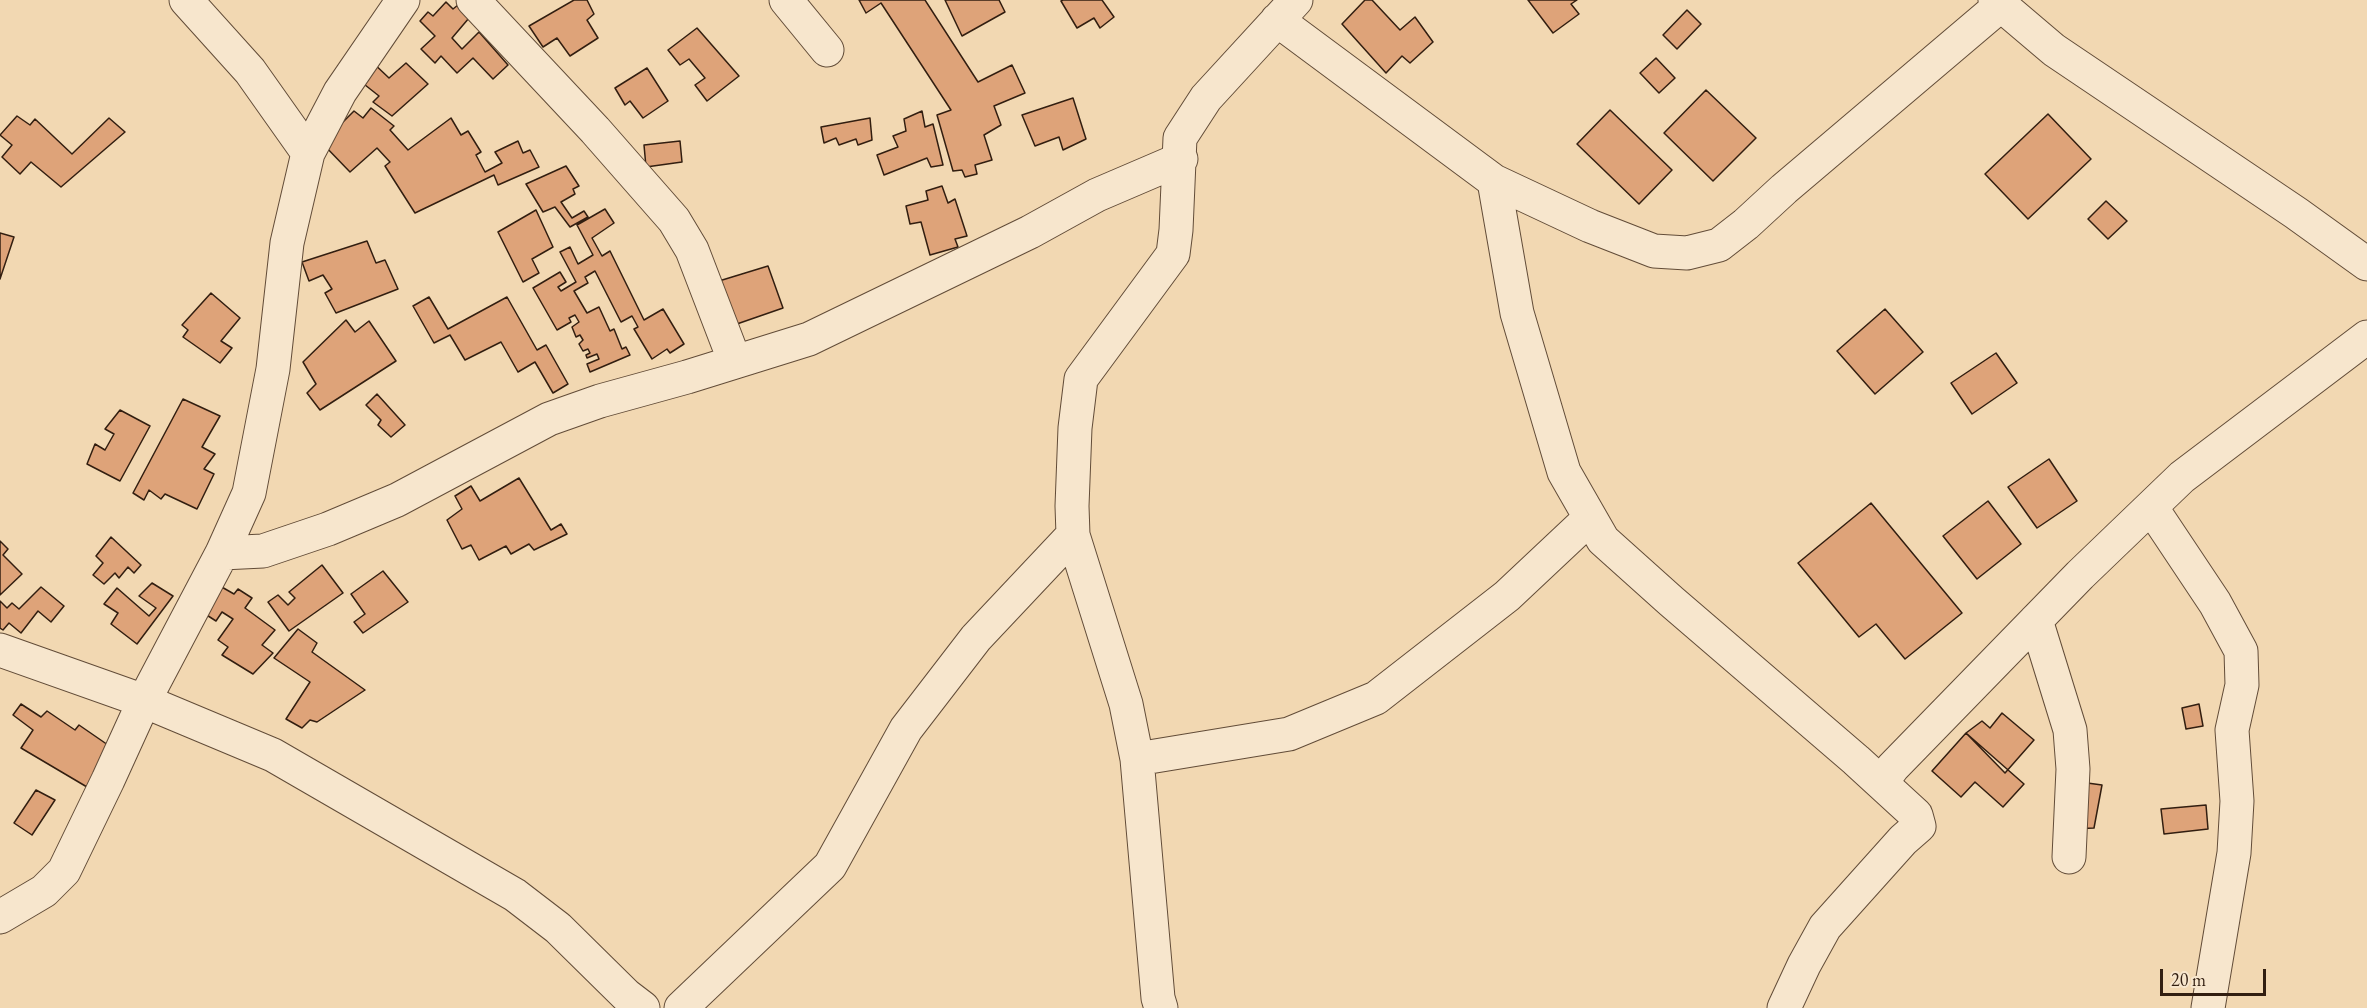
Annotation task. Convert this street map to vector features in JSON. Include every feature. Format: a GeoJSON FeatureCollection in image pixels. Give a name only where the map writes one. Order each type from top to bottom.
{"type":"FeatureCollection","features":[{"type":"Feature","properties":{"kind":"street"},"geometry":{"type":"LineString","coordinates":[[186,0],[250,71],[308,153]]}},
{"type":"Feature","properties":{"kind":"street"},"geometry":{"type":"LineString","coordinates":[[0,917],[44,891],[64,871],[144,701],[178,641],[249,493],[273,369],[287,243],[308,153],[340,92],[403,0]]}},
{"type":"Feature","properties":{"kind":"street"},"geometry":{"type":"LineString","coordinates":[[473,0],[595,130],[674,220],[692,250],[735,362]]}},
{"type":"Feature","properties":{"kind":"street"},"geometry":{"type":"LineString","coordinates":[[786,0],[827,50]]}},
{"type":"Feature","properties":{"kind":"street"},"geometry":{"type":"LineString","coordinates":[[1161,1008],[1158,998],[1137,759],[1125,704],[1073,535],[1075,428],[1081,379],[1173,254],[1181,159],[1180,138],[1206,98],[1286,10],[1494,181],[1590,226],[1654,251],[1687,253],[1719,245],[1746,224],[1998,3],[2054,50],[2296,213],[2367,264]]}},
{"type":"Feature","properties":{"kind":"street"},"geometry":{"type":"LineString","coordinates":[[222,553],[263,551],[328,529],[396,500],[549,419],[600,401],[809,339],[1030,232],[1097,195],[1181,159]]}},
{"type":"Feature","properties":{"kind":"street"},"geometry":{"type":"LineString","coordinates":[[1494,181],[1517,313],[1564,472],[1603,540],[1916,816],[1919,826],[1903,840],[1825,927],[1784,1008]]}},
{"type":"Feature","properties":{"kind":"street"},"geometry":{"type":"LineString","coordinates":[[1881,783],[1893,767],[2036,620],[2182,477],[2367,338]]}},
{"type":"Feature","properties":{"kind":"street"},"geometry":{"type":"LineString","coordinates":[[2151,507],[2215,603],[2241,651],[2242,685],[2232,730],[2237,801],[2234,853],[2208,1008]]}},
{"type":"Feature","properties":{"kind":"street"},"geometry":{"type":"LineString","coordinates":[[1137,759],[1289,735],[1376,698],[1507,596],[1590,518]]}},
{"type":"Feature","properties":{"kind":"street"},"geometry":{"type":"LineString","coordinates":[[681,1008],[830,866],[906,729],[976,638],[1073,535]]}},
{"type":"Feature","properties":{"kind":"street"},"geometry":{"type":"LineString","coordinates":[[2036,620],[2070,730],[2073,769],[2069,857]]}},
{"type":"Feature","properties":{"kind":"street"},"geometry":{"type":"LineString","coordinates":[[0,650],[144,701],[273,754],[515,895],[558,927],[626,995],[643,1008]]}},
{"type":"Feature","properties":{"kind":"building"},"geometry":{"type":"Polygon","coordinates":[[[574,0],[587,0],[594,14],[587,20],[598,38],[570,56],[557,38],[543,47],[529,26],[574,0]]]}},
{"type":"Feature","properties":{"kind":"building"},"geometry":{"type":"Polygon","coordinates":[[[859,0],[925,0],[978,82],[1012,65],[1025,93],[994,106],[1001,125],[984,135],[992,160],[975,165],[977,174],[965,177],[962,170],[953,171],[937,115],[951,110],[881,3],[866,13],[859,0]]]}},
{"type":"Feature","properties":{"kind":"building"},"geometry":{"type":"Polygon","coordinates":[[[945,0],[999,0],[1005,12],[962,36],[945,0]]]}},
{"type":"Feature","properties":{"kind":"building"},"geometry":{"type":"Polygon","coordinates":[[[1102,0],[1114,17],[1100,28],[1094,18],[1077,28],[1061,1],[1102,0]]]}},
{"type":"Feature","properties":{"kind":"building"},"geometry":{"type":"Polygon","coordinates":[[[1365,0],[1372,0],[1400,30],[1415,17],[1433,42],[1410,63],[1402,56],[1386,73],[1342,24],[1365,0]]]}},
{"type":"Feature","properties":{"kind":"building"},"geometry":{"type":"Polygon","coordinates":[[[1528,0],[1577,0],[1571,4],[1579,14],[1553,33],[1528,0]]]}},
{"type":"Feature","properties":{"kind":"building"},"geometry":{"type":"Polygon","coordinates":[[[446,2],[453,9],[458,5],[469,18],[452,38],[462,49],[479,32],[508,65],[493,79],[473,58],[457,73],[441,56],[435,63],[421,49],[435,36],[420,21],[428,12],[433,16],[446,2]]]}},
{"type":"Feature","properties":{"kind":"building"},"geometry":{"type":"Polygon","coordinates":[[[1687,10],[1701,24],[1677,49],[1663,35],[1687,10]]]}},
{"type":"Feature","properties":{"kind":"building"},"geometry":{"type":"Polygon","coordinates":[[[697,28],[739,76],[707,101],[695,85],[705,78],[689,59],[680,65],[668,50],[697,28]]]}},
{"type":"Feature","properties":{"kind":"building"},"geometry":{"type":"Polygon","coordinates":[[[1656,58],[1675,78],[1659,93],[1640,73],[1656,58]]]}},
{"type":"Feature","properties":{"kind":"building"},"geometry":{"type":"Polygon","coordinates":[[[369,59],[389,78],[406,63],[428,84],[392,116],[373,102],[379,96],[355,77],[369,59]]]}},
{"type":"Feature","properties":{"kind":"building"},"geometry":{"type":"Polygon","coordinates":[[[647,68],[668,101],[643,118],[630,101],[625,105],[615,88],[647,68]]]}},
{"type":"Feature","properties":{"kind":"building"},"geometry":{"type":"Polygon","coordinates":[[[1706,90],[1756,138],[1713,181],[1664,133],[1706,90]]]}},
{"type":"Feature","properties":{"kind":"building"},"geometry":{"type":"Polygon","coordinates":[[[1073,98],[1086,139],[1063,150],[1059,137],[1035,146],[1022,115],[1073,98]]]}},
{"type":"Feature","properties":{"kind":"building"},"geometry":{"type":"Polygon","coordinates":[[[371,108],[394,126],[390,130],[408,150],[451,118],[461,135],[468,131],[481,152],[476,155],[485,172],[502,163],[495,152],[518,141],[523,153],[530,150],[539,167],[498,185],[494,175],[415,213],[385,166],[390,162],[377,148],[350,172],[322,143],[354,111],[363,118],[371,108]]]}},
{"type":"Feature","properties":{"kind":"building"},"geometry":{"type":"Polygon","coordinates":[[[1610,110],[1672,170],[1639,204],[1577,144],[1610,110]]]}},
{"type":"Feature","properties":{"kind":"building"},"geometry":{"type":"Polygon","coordinates":[[[922,111],[925,127],[933,124],[943,165],[931,167],[927,158],[884,175],[877,155],[898,147],[893,136],[906,131],[904,119],[922,111]]]}},
{"type":"Feature","properties":{"kind":"building"},"geometry":{"type":"Polygon","coordinates":[[[2048,114],[2091,159],[2028,219],[1985,174],[2048,114]]]}},
{"type":"Feature","properties":{"kind":"building"},"geometry":{"type":"Polygon","coordinates":[[[17,116],[30,125],[35,119],[72,154],[109,118],[125,132],[61,187],[31,162],[20,174],[2,157],[12,145],[0,135],[17,116]]]}},
{"type":"Feature","properties":{"kind":"building"},"geometry":{"type":"Polygon","coordinates":[[[870,118],[872,140],[858,145],[856,139],[839,145],[836,138],[824,143],[821,127],[870,118]]]}},
{"type":"Feature","properties":{"kind":"building"},"geometry":{"type":"Polygon","coordinates":[[[680,141],[682,162],[646,167],[644,145],[680,141]]]}},
{"type":"Feature","properties":{"kind":"building"},"geometry":{"type":"Polygon","coordinates":[[[566,166],[579,186],[573,189],[575,194],[561,202],[572,218],[584,211],[588,217],[570,227],[555,207],[543,212],[526,184],[566,166]]]}},
{"type":"Feature","properties":{"kind":"building"},"geometry":{"type":"Polygon","coordinates":[[[942,186],[948,203],[955,199],[967,236],[955,239],[958,247],[930,255],[921,222],[910,224],[906,206],[928,200],[926,191],[942,186]]]}},
{"type":"Feature","properties":{"kind":"building"},"geometry":{"type":"Polygon","coordinates":[[[2106,201],[2127,221],[2108,239],[2088,219],[2106,201]]]}},
{"type":"Feature","properties":{"kind":"building"},"geometry":{"type":"Polygon","coordinates":[[[605,209],[614,223],[592,238],[602,256],[610,251],[644,320],[663,309],[684,344],[670,353],[667,349],[652,359],[634,329],[638,327],[632,316],[621,322],[595,271],[585,277],[588,283],[574,291],[587,313],[599,307],[610,331],[614,329],[622,349],[626,347],[630,355],[590,372],[587,364],[599,359],[597,354],[587,358],[586,355],[590,353],[588,349],[583,351],[579,344],[583,340],[580,335],[576,337],[572,327],[579,322],[575,315],[569,318],[571,322],[557,330],[533,288],[560,272],[566,282],[558,287],[561,291],[576,282],[560,252],[570,247],[578,264],[593,255],[577,225],[605,209]]]}},
{"type":"Feature","properties":{"kind":"building"},"geometry":{"type":"Polygon","coordinates":[[[536,210],[553,247],[532,259],[539,273],[523,282],[498,232],[536,210]]]}},
{"type":"Feature","properties":{"kind":"building"},"geometry":{"type":"Polygon","coordinates":[[[0,233],[14,237],[0,279],[0,233]]]}},
{"type":"Feature","properties":{"kind":"building"},"geometry":{"type":"Polygon","coordinates":[[[367,241],[376,263],[385,260],[398,289],[336,313],[325,293],[332,289],[323,275],[309,281],[302,262],[367,241]]]}},
{"type":"Feature","properties":{"kind":"building"},"geometry":{"type":"Polygon","coordinates":[[[768,266],[783,308],[734,325],[719,281],[768,266]]]}},
{"type":"Feature","properties":{"kind":"building"},"geometry":{"type":"Polygon","coordinates":[[[211,293],[240,318],[221,341],[232,348],[220,363],[183,337],[188,330],[182,325],[211,293]]]}},
{"type":"Feature","properties":{"kind":"building"},"geometry":{"type":"Polygon","coordinates":[[[429,297],[448,329],[507,297],[537,350],[546,345],[568,384],[553,393],[535,362],[518,372],[501,342],[465,360],[450,335],[434,343],[413,306],[429,297]]]}},
{"type":"Feature","properties":{"kind":"building"},"geometry":{"type":"Polygon","coordinates":[[[1885,309],[1923,352],[1875,394],[1837,351],[1885,309]]]}},
{"type":"Feature","properties":{"kind":"building"},"geometry":{"type":"Polygon","coordinates":[[[346,320],[355,332],[369,321],[396,361],[320,410],[307,393],[316,384],[303,362],[346,320]]]}},
{"type":"Feature","properties":{"kind":"building"},"geometry":{"type":"Polygon","coordinates":[[[1996,353],[2017,383],[1972,414],[1951,383],[1996,353]]]}},
{"type":"Feature","properties":{"kind":"building"},"geometry":{"type":"Polygon","coordinates":[[[377,394],[405,425],[391,437],[378,425],[381,420],[366,405],[377,394]]]}},
{"type":"Feature","properties":{"kind":"building"},"geometry":{"type":"Polygon","coordinates":[[[183,399],[220,416],[202,447],[215,454],[204,469],[214,474],[197,509],[165,494],[161,499],[149,490],[144,500],[133,493],[183,399]]]}},
{"type":"Feature","properties":{"kind":"building"},"geometry":{"type":"Polygon","coordinates":[[[120,410],[150,426],[120,481],[87,464],[95,444],[105,450],[114,434],[105,429],[120,410]]]}},
{"type":"Feature","properties":{"kind":"building"},"geometry":{"type":"Polygon","coordinates":[[[2049,459],[2077,501],[2037,528],[2008,487],[2049,459]]]}},
{"type":"Feature","properties":{"kind":"building"},"geometry":{"type":"Polygon","coordinates":[[[519,478],[551,530],[561,524],[567,534],[534,550],[529,544],[511,554],[506,546],[479,560],[471,545],[462,549],[447,520],[462,509],[455,496],[471,486],[480,501],[519,478]]]}},
{"type":"Feature","properties":{"kind":"building"},"geometry":{"type":"Polygon","coordinates":[[[1988,501],[2021,544],[1977,579],[1943,536],[1988,501]]]}},
{"type":"Feature","properties":{"kind":"building"},"geometry":{"type":"Polygon","coordinates":[[[1871,503],[1962,613],[1905,659],[1876,624],[1859,637],[1798,563],[1871,503]]]}},
{"type":"Feature","properties":{"kind":"building"},"geometry":{"type":"Polygon","coordinates":[[[111,537],[141,565],[134,573],[128,567],[119,578],[115,573],[104,584],[93,575],[103,563],[96,556],[111,537]]]}},
{"type":"Feature","properties":{"kind":"building"},"geometry":{"type":"Polygon","coordinates":[[[0,541],[8,549],[3,555],[22,574],[0,595],[0,541]]]}},
{"type":"Feature","properties":{"kind":"building"},"geometry":{"type":"Polygon","coordinates":[[[322,565],[343,593],[289,631],[268,602],[278,595],[288,605],[295,598],[289,592],[322,565]]]}},
{"type":"Feature","properties":{"kind":"building"},"geometry":{"type":"Polygon","coordinates":[[[383,571],[408,602],[363,633],[354,622],[365,614],[351,594],[383,571]]]}},
{"type":"Feature","properties":{"kind":"building"},"geometry":{"type":"Polygon","coordinates":[[[152,583],[173,596],[137,644],[111,624],[118,613],[104,604],[117,588],[149,616],[156,608],[139,596],[152,583]]]}},
{"type":"Feature","properties":{"kind":"building"},"geometry":{"type":"Polygon","coordinates":[[[220,586],[234,594],[238,589],[252,598],[245,608],[275,630],[262,645],[273,653],[253,674],[222,655],[228,647],[218,640],[233,619],[222,612],[216,621],[202,612],[220,586]]]}},
{"type":"Feature","properties":{"kind":"building"},"geometry":{"type":"Polygon","coordinates":[[[41,587],[64,606],[51,622],[38,611],[21,633],[9,623],[3,630],[0,628],[0,601],[7,608],[12,603],[19,609],[41,587]]]}},
{"type":"Feature","properties":{"kind":"building"},"geometry":{"type":"Polygon","coordinates":[[[298,629],[317,643],[312,652],[365,690],[317,722],[310,720],[302,728],[286,719],[310,682],[274,658],[298,629]]]}},
{"type":"Feature","properties":{"kind":"building"},"geometry":{"type":"Polygon","coordinates":[[[21,704],[41,717],[47,711],[75,730],[79,725],[108,745],[87,787],[21,748],[33,730],[13,715],[21,704]]]}},
{"type":"Feature","properties":{"kind":"building"},"geometry":{"type":"Polygon","coordinates":[[[2199,704],[2203,726],[2186,729],[2182,708],[2199,704]]]}},
{"type":"Feature","properties":{"kind":"building"},"geometry":{"type":"Polygon","coordinates":[[[2002,713],[2034,740],[2005,773],[1966,733],[1982,721],[1990,728],[2002,713]]]}},
{"type":"Feature","properties":{"kind":"building"},"geometry":{"type":"Polygon","coordinates":[[[1966,733],[2024,784],[2003,807],[1975,782],[1961,797],[1932,771],[1966,733]]]}},
{"type":"Feature","properties":{"kind":"building"},"geometry":{"type":"Polygon","coordinates":[[[2080,782],[2102,785],[2094,828],[2070,829],[2080,782]]]}},
{"type":"Feature","properties":{"kind":"building"},"geometry":{"type":"Polygon","coordinates":[[[36,790],[55,800],[32,835],[14,823],[36,790]]]}},
{"type":"Feature","properties":{"kind":"building"},"geometry":{"type":"Polygon","coordinates":[[[2206,805],[2208,829],[2164,834],[2161,809],[2206,805]]]}}]}
